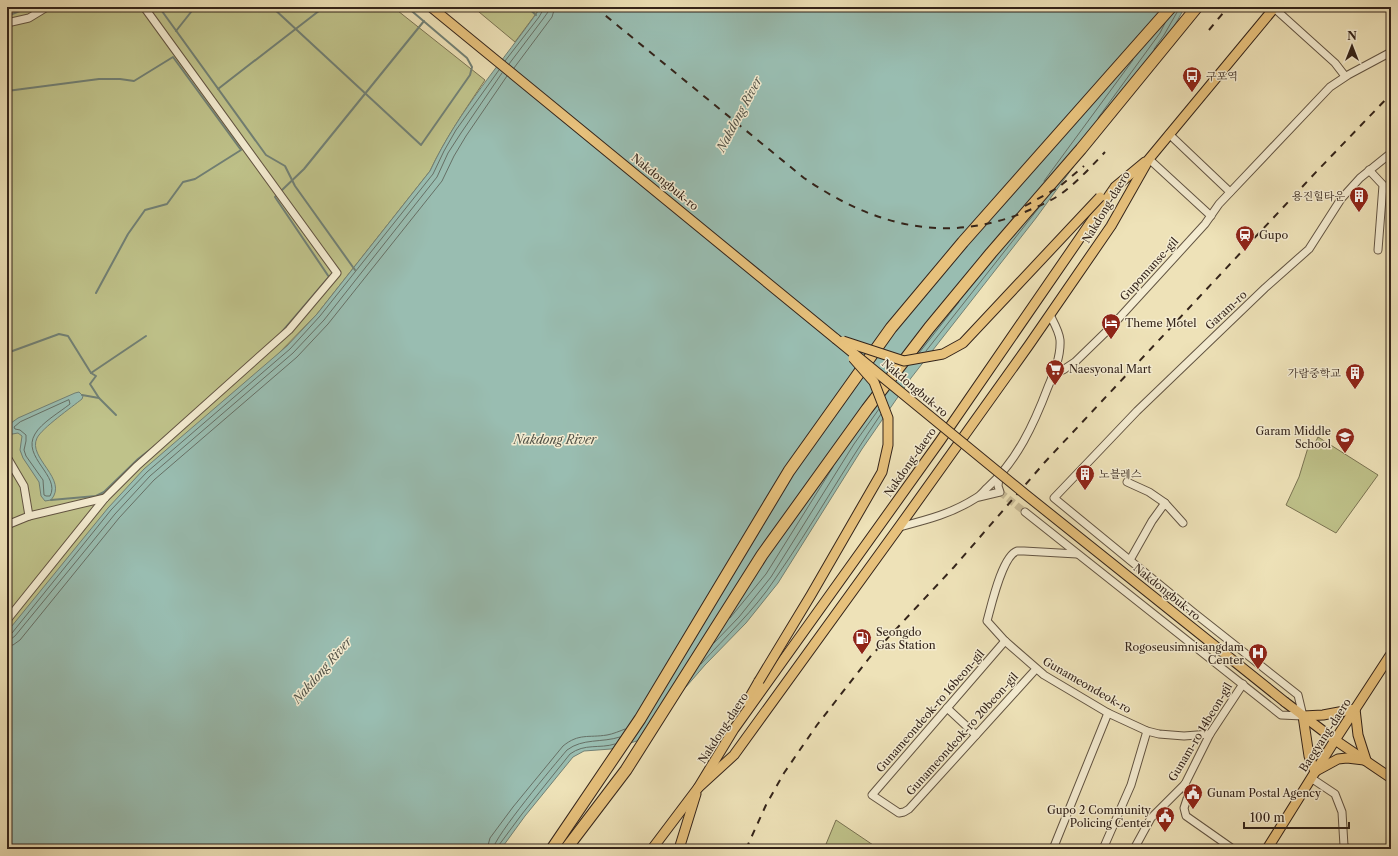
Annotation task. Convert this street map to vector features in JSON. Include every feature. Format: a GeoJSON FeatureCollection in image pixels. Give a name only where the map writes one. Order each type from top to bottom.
{"type":"FeatureCollection","features":[{"type":"Feature","properties":{"kind":"highway"},"geometry":{"type":"LineString","coordinates":[[552,849],[644,713],[789,471],[891,328],[963,242],[1171,7]]}},
{"type":"Feature","properties":{"kind":"highway"},"geometry":{"type":"LineString","coordinates":[[566,849],[626,770],[762,555],[867,409],[929,328],[991,253],[1086,143],[1197,7]]}},
{"type":"Feature","properties":{"kind":"main road","name":"Nakdongbuk-ro"},"geometry":{"type":"LineString","coordinates":[[432,7],[1025,494],[1303,716],[1391,778]]}},
{"type":"Feature","properties":{"kind":"main road","name":"Nakdong-daero"},"geometry":{"type":"LineString","coordinates":[[698,788],[734,755],[899,527],[1050,315],[1110,226],[1149,159],[1275,7]]}},
{"type":"Feature","properties":{"kind":"main road"},"geometry":{"type":"LineString","coordinates":[[836,339],[904,361],[943,354],[964,343],[1100,198],[1149,159]]}},
{"type":"Feature","properties":{"kind":"main road","name":"Nakdong-daero"},"geometry":{"type":"LineString","coordinates":[[652,849],[698,788],[734,729],[940,441],[1115,187],[1149,159]]}},
{"type":"Feature","properties":{"kind":"main road"},"geometry":{"type":"LineString","coordinates":[[679,849],[698,788],[882,472],[888,445],[888,418],[874,382],[836,339]]}},
{"type":"Feature","properties":{"kind":"main road","name":"Baegyang-daero"},"geometry":{"type":"LineString","coordinates":[[1267,849],[1391,654]]}},
{"type":"Feature","properties":{"kind":"main road"},"geometry":{"type":"LineString","coordinates":[[1355,709],[1358,735],[1366,760],[1347,758],[1338,759],[1313,775],[1303,716],[1323,715],[1355,709]]}},
{"type":"Feature","properties":{"kind":"street"},"geometry":{"type":"LineString","coordinates":[[7,23],[29,18],[47,7]]}},
{"type":"Feature","properties":{"kind":"street"},"geometry":{"type":"LineString","coordinates":[[7,620],[105,498],[137,466],[289,330],[337,273],[144,7]]}},
{"type":"Feature","properties":{"kind":"street"},"geometry":{"type":"LineString","coordinates":[[1275,7],[1335,63],[1345,76]]}},
{"type":"Feature","properties":{"kind":"street","name":"Gupomanse-gil"},"geometry":{"type":"LineString","coordinates":[[1054,373],[1063,370],[1075,362],[1110,328],[1205,224],[1219,204],[1323,93],[1345,76],[1391,52]]}},
{"type":"Feature","properties":{"kind":"street"},"geometry":{"type":"LineString","coordinates":[[1169,134],[1230,192]]}},
{"type":"Feature","properties":{"kind":"street","name":"Garam-ro"},"geometry":{"type":"LineString","coordinates":[[1130,560],[1054,498],[1137,411],[1218,332],[1229,324],[1265,288],[1309,249],[1341,199],[1360,178],[1391,153]]}},
{"type":"Feature","properties":{"kind":"street"},"geometry":{"type":"LineString","coordinates":[[1149,159],[1211,216]]}},
{"type":"Feature","properties":{"kind":"street"},"geometry":{"type":"LineString","coordinates":[[1370,170],[1382,185],[1378,250]]}},
{"type":"Feature","properties":{"kind":"street"},"geometry":{"type":"LineString","coordinates":[[976,498],[999,477],[1018,452],[1033,424],[1054,373],[1060,349],[1060,340],[1058,330],[1050,315]]}},
{"type":"Feature","properties":{"kind":"street"},"geometry":{"type":"LineString","coordinates":[[7,457],[24,486],[29,516]]}},
{"type":"Feature","properties":{"kind":"street"},"geometry":{"type":"LineString","coordinates":[[899,527],[936,518],[976,498],[1000,492],[998,486],[999,477]]}},
{"type":"Feature","properties":{"kind":"street"},"geometry":{"type":"LineString","coordinates":[[1127,482],[1148,492],[1165,503],[1184,523]]}},
{"type":"Feature","properties":{"kind":"street"},"geometry":{"type":"LineString","coordinates":[[7,525],[29,516],[105,498]]}},
{"type":"Feature","properties":{"kind":"street"},"geometry":{"type":"LineString","coordinates":[[1025,512],[1281,715],[1303,716],[1298,695],[1130,560],[1152,521],[1165,503]]}},
{"type":"Feature","properties":{"kind":"street","name":"Gunameondeok-ro"},"geometry":{"type":"LineString","coordinates":[[1077,554],[1024,551],[1018,551],[1013,554],[1004,568],[987,621],[1005,641],[1036,669],[1108,713],[1147,731],[1170,736],[1210,734]]}},
{"type":"Feature","properties":{"kind":"street","name":"Gunameondeok-ro 16beon-gil"},"geometry":{"type":"LineString","coordinates":[[904,812],[899,813],[872,795],[1005,641]]}},
{"type":"Feature","properties":{"kind":"street","name":"Gunameondeok-ro 20beon-gil"},"geometry":{"type":"LineString","coordinates":[[904,812],[909,809],[1036,669]]}},
{"type":"Feature","properties":{"kind":"street","name":"Gunam-ro 14beon-gil"},"geometry":{"type":"LineString","coordinates":[[1134,849],[1151,818],[1185,784],[1210,734],[1243,684]]}},
{"type":"Feature","properties":{"kind":"street"},"geometry":{"type":"LineString","coordinates":[[947,708],[976,735]]}},
{"type":"Feature","properties":{"kind":"street"},"geometry":{"type":"LineString","coordinates":[[1053,849],[1108,713]]}},
{"type":"Feature","properties":{"kind":"street"},"geometry":{"type":"LineString","coordinates":[[1103,849],[1131,785],[1147,731]]}},
{"type":"Feature","properties":{"kind":"street"},"geometry":{"type":"LineString","coordinates":[[1313,775],[1336,794],[1342,812],[1344,846],[1349,849]]}},
{"type":"Feature","properties":{"kind":"street"},"geometry":{"type":"LineString","coordinates":[[1185,784],[1188,796],[1184,808],[1186,816],[1233,849]]}},
{"type":"Feature","properties":{"kind":"green space"},"geometry":{"type":"Polygon","coordinates":[[[7,7],[393,7],[485,80],[449,136],[430,171],[317,314],[7,632],[7,7]]]}},
{"type":"Feature","properties":{"kind":"green space"},"geometry":{"type":"Polygon","coordinates":[[[473,7],[541,7],[515,42],[473,7]]]}},
{"type":"Feature","properties":{"kind":"green space"},"geometry":{"type":"Polygon","coordinates":[[[1318,437],[1378,475],[1336,533],[1286,505],[1299,477],[1310,441],[1315,443],[1318,437]]]}},
{"type":"Feature","properties":{"kind":"green space"},"geometry":{"type":"Polygon","coordinates":[[[836,820],[879,849],[824,849],[836,820]]]}},
{"type":"Feature","properties":{"kind":"water","name":"Nakdong River"},"geometry":{"type":"Polygon","coordinates":[[[541,7],[1185,7],[1168,37],[1036,218],[911,378],[862,449],[778,583],[746,623],[705,665],[640,740],[611,749],[584,751],[573,757],[525,816],[501,849],[7,849],[7,632],[108,508],[144,469],[287,346],[317,314],[430,171],[441,148],[454,127],[541,7]]]}},
{"type":"Feature","properties":{"kind":"water"},"geometry":{"type":"Polygon","coordinates":[[[79,392],[83,396],[82,399],[51,423],[37,438],[35,446],[55,484],[55,492],[51,500],[45,501],[41,496],[39,482],[23,458],[20,450],[22,436],[18,433],[7,435],[7,426],[18,418],[79,392]]]}},
{"type":"Feature","properties":{"kind":"waterway"},"geometry":{"type":"LineString","coordinates":[[7,16],[30,7]]}},
{"type":"Feature","properties":{"kind":"waterway"},"geometry":{"type":"LineString","coordinates":[[159,7],[266,155],[285,166],[295,186],[355,270]]}},
{"type":"Feature","properties":{"kind":"waterway"},"geometry":{"type":"LineString","coordinates":[[176,31],[195,7]]}},
{"type":"Feature","properties":{"kind":"waterway"},"geometry":{"type":"LineString","coordinates":[[272,7],[421,145],[470,75],[472,67],[467,58],[407,7]]}},
{"type":"Feature","properties":{"kind":"waterway"},"geometry":{"type":"LineString","coordinates":[[218,89],[324,7]]}},
{"type":"Feature","properties":{"kind":"waterway"},"geometry":{"type":"LineString","coordinates":[[527,7],[536,15]]}},
{"type":"Feature","properties":{"kind":"waterway"},"geometry":{"type":"LineString","coordinates":[[281,191],[304,169],[424,21]]}},
{"type":"Feature","properties":{"kind":"waterway"},"geometry":{"type":"LineString","coordinates":[[7,91],[99,79],[134,81],[173,57],[241,150],[195,179],[183,182],[167,204],[145,210],[128,234],[96,293]]}},
{"type":"Feature","properties":{"kind":"waterway"},"geometry":{"type":"LineString","coordinates":[[278,194],[275,197],[329,277],[281,333]]}},
{"type":"Feature","properties":{"kind":"waterway"},"geometry":{"type":"LineString","coordinates":[[7,353],[59,334],[68,336],[91,373],[146,336]]}},
{"type":"Feature","properties":{"kind":"waterway"},"geometry":{"type":"LineString","coordinates":[[91,373],[96,376],[90,384],[99,398]]}},
{"type":"Feature","properties":{"kind":"waterway"},"geometry":{"type":"LineString","coordinates":[[82,395],[99,398],[116,415]]}},
{"type":"Feature","properties":{"kind":"waterway"},"geometry":{"type":"LineString","coordinates":[[51,500],[96,496],[104,492],[138,459],[156,445]]}},
{"type":"Feature","properties":{"kind":"tunnel"},"geometry":{"type":"LineString","coordinates":[[1000,492],[1025,512]]}},
{"type":"Feature","properties":{"kind":"railway"},"geometry":{"type":"LineString","coordinates":[[595,7],[804,178],[829,194],[881,218],[935,228],[962,228],[991,223],[1020,214],[1056,197],[1089,169],[1105,152]]}},
{"type":"Feature","properties":{"kind":"railway"},"geometry":{"type":"LineString","coordinates":[[1209,30],[1228,7]]}},
{"type":"Feature","properties":{"kind":"railway"},"geometry":{"type":"LineString","coordinates":[[746,849],[766,805],[784,773],[817,725],[870,657],[954,567],[1045,462],[1391,94]]}},
{"type":"Feature","properties":{"kind":"railway"},"geometry":{"type":"LineString","coordinates":[[1025,206],[1059,187],[1084,166]]}},
{"type":"Feature","properties":{"kind":"place","name":"구포역"},"geometry":{"type":"Point","coordinates":[1192,93]}},
{"type":"Feature","properties":{"kind":"place","name":"용진힐타운"},"geometry":{"type":"Point","coordinates":[1359,213]}},
{"type":"Feature","properties":{"kind":"place","name":"Gupo"},"geometry":{"type":"Point","coordinates":[1245,252]}},
{"type":"Feature","properties":{"kind":"place","name":"Theme Motel"},"geometry":{"type":"Point","coordinates":[1111,340]}},
{"type":"Feature","properties":{"kind":"place","name":"Naesyonal Mart"},"geometry":{"type":"Point","coordinates":[1055,386]}},
{"type":"Feature","properties":{"kind":"place","name":"가람중학교"},"geometry":{"type":"Point","coordinates":[1355,390]}},
{"type":"Feature","properties":{"kind":"place","name":"Garam Middle School"},"geometry":{"type":"Point","coordinates":[1345,454]}},
{"type":"Feature","properties":{"kind":"place","name":"노블레스"},"geometry":{"type":"Point","coordinates":[1085,491]}},
{"type":"Feature","properties":{"kind":"place","name":"Seongdo Gas Station"},"geometry":{"type":"Point","coordinates":[862,655]}},
{"type":"Feature","properties":{"kind":"place","name":"Rogoseusimnisangdam Center"},"geometry":{"type":"Point","coordinates":[1258,670]}},
{"type":"Feature","properties":{"kind":"place","name":"Gunam Postal Agency"},"geometry":{"type":"Point","coordinates":[1193,810]}},
{"type":"Feature","properties":{"kind":"place","name":"Gupo 2 Community Policing Center"},"geometry":{"type":"Point","coordinates":[1165,833]}}]}
